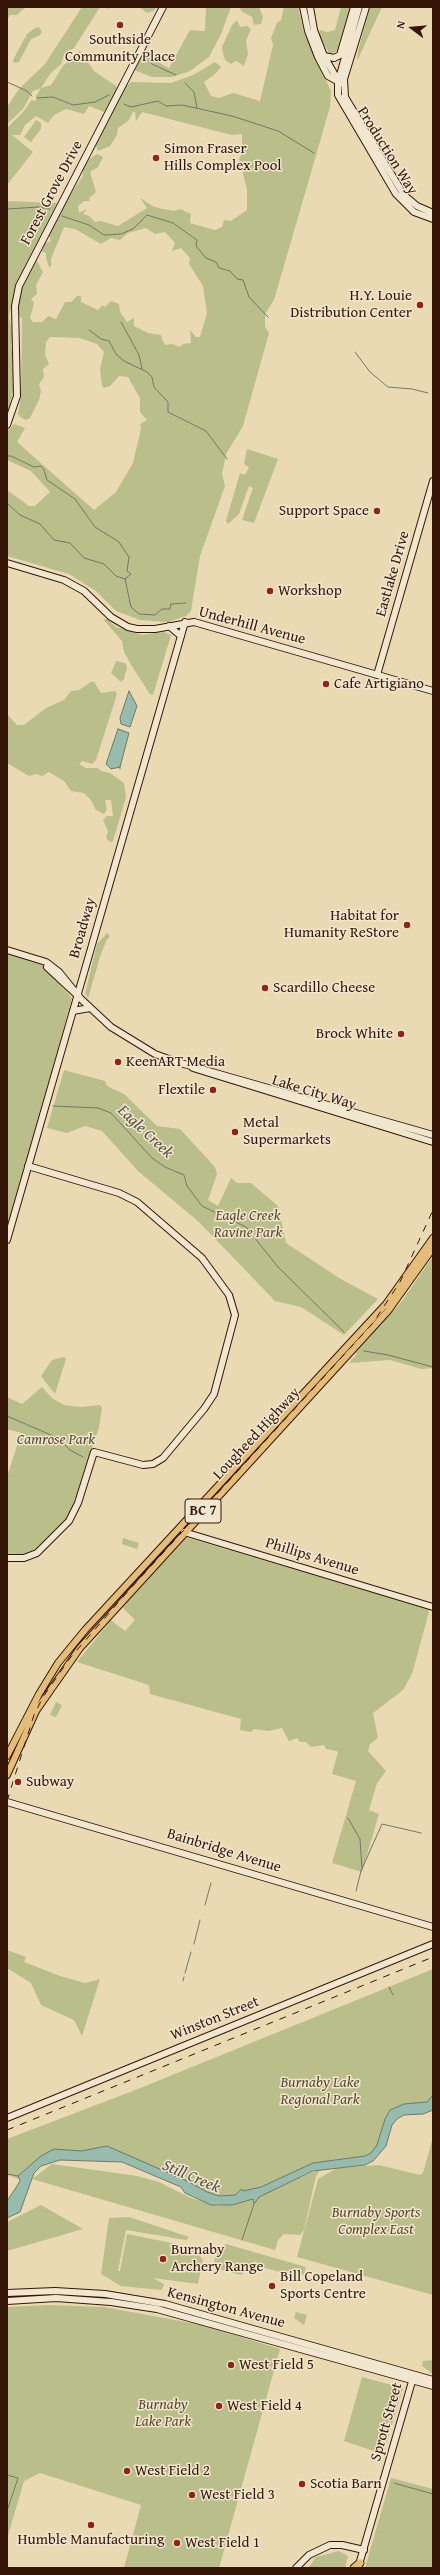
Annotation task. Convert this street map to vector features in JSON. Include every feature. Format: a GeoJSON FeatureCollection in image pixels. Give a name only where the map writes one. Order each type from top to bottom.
{"type":"FeatureCollection","features":[{"type":"Feature","properties":{"kind":"highway"},"geometry":{"type":"LineString","coordinates":[[354,2568],[359,2565]]}},
{"type":"Feature","properties":{"kind":"main road","name":"Lougheed Highway"},"geometry":{"type":"LineString","coordinates":[[7,1756],[39,1694],[58,1663],[85,1630],[386,1304],[433,1238]]}},
{"type":"Feature","properties":{"kind":"main road","name":"Lougheed Highway"},"geometry":{"type":"LineString","coordinates":[[7,1775],[36,1711],[64,1669],[100,1625],[184,1532],[388,1311],[433,1248]]}},
{"type":"Feature","properties":{"kind":"street","name":"Forest Grove Drive"},"geometry":{"type":"LineString","coordinates":[[7,425],[17,396],[14,306],[19,286],[163,7]]}},
{"type":"Feature","properties":{"kind":"street"},"geometry":{"type":"LineString","coordinates":[[303,7],[308,31],[328,76],[341,81]]}},
{"type":"Feature","properties":{"kind":"street"},"geometry":{"type":"LineString","coordinates":[[310,7],[314,30],[324,56],[336,77],[341,81]]}},
{"type":"Feature","properties":{"kind":"street"},"geometry":{"type":"LineString","coordinates":[[324,56],[334,58],[340,55],[354,7]]}},
{"type":"Feature","properties":{"kind":"street"},"geometry":{"type":"LineString","coordinates":[[341,81],[359,7]]}},
{"type":"Feature","properties":{"kind":"street"},"geometry":{"type":"LineString","coordinates":[[341,81],[366,7]]}},
{"type":"Feature","properties":{"kind":"street","name":"Production Way"},"geometry":{"type":"LineString","coordinates":[[341,81],[345,97],[404,195],[417,206],[433,213]]}},
{"type":"Feature","properties":{"kind":"street","name":"Production Way"},"geometry":{"type":"LineString","coordinates":[[341,81],[338,95],[342,104],[396,194],[414,212],[433,219]]}},
{"type":"Feature","properties":{"kind":"street","name":"Eastlake Drive"},"geometry":{"type":"LineString","coordinates":[[377,675],[433,481]]}},
{"type":"Feature","properties":{"kind":"street","name":"Underhill Avenue"},"geometry":{"type":"LineString","coordinates":[[7,562],[64,580],[84,591],[111,617],[128,627],[145,630],[185,622],[198,623],[433,691]]}},
{"type":"Feature","properties":{"kind":"street","name":"Broadway"},"geometry":{"type":"LineString","coordinates":[[7,1240],[185,622]]}},
{"type":"Feature","properties":{"kind":"street"},"geometry":{"type":"LineString","coordinates":[[169,626],[181,636]]}},
{"type":"Feature","properties":{"kind":"street","name":"Lake City Way"},"geometry":{"type":"LineString","coordinates":[[7,950],[40,960],[111,1027],[147,1050],[200,1072],[433,1142]]}},
{"type":"Feature","properties":{"kind":"street"},"geometry":{"type":"LineString","coordinates":[[73,1011],[90,1008]]}},
{"type":"Feature","properties":{"kind":"street","name":"Lake City Way"},"geometry":{"type":"LineString","coordinates":[[188,1066],[433,1135]]}},
{"type":"Feature","properties":{"kind":"street"},"geometry":{"type":"LineString","coordinates":[[7,1558],[24,1558],[41,1550],[69,1521],[78,1503],[94,1452],[143,1465],[153,1464],[163,1458],[204,1409],[214,1394],[233,1326],[234,1308],[228,1295],[202,1258],[137,1202],[119,1193],[28,1166]]}},
{"type":"Feature","properties":{"kind":"street","name":"Phillips Avenue"},"geometry":{"type":"LineString","coordinates":[[184,1532],[433,1607]]}},
{"type":"Feature","properties":{"kind":"street","name":"Bainbridge Avenue"},"geometry":{"type":"LineString","coordinates":[[7,1802],[433,1927]]}},
{"type":"Feature","properties":{"kind":"street","name":"Winston Street"},"geometry":{"type":"LineString","coordinates":[[7,2118],[433,1944]]}},
{"type":"Feature","properties":{"kind":"street","name":"Kensington Avenue"},"geometry":{"type":"LineString","coordinates":[[7,2293],[55,2292],[105,2294],[166,2304],[413,2378],[433,2386]]}},
{"type":"Feature","properties":{"kind":"street","name":"Kensington Avenue"},"geometry":{"type":"LineString","coordinates":[[7,2301],[56,2298],[97,2301],[170,2312],[413,2378],[433,2380]]}},
{"type":"Feature","properties":{"kind":"street","name":"Sprott Street"},"geometry":{"type":"LineString","coordinates":[[359,2565],[413,2378]]}},
{"type":"Feature","properties":{"kind":"street"},"geometry":{"type":"LineString","coordinates":[[296,2568],[303,2560],[326,2546],[342,2544],[364,2550]]}},
{"type":"Feature","properties":{"kind":"green space"},"geometry":{"type":"Polygon","coordinates":[[[7,7],[26,7],[17,15],[10,15],[7,20],[7,7]]]}},
{"type":"Feature","properties":{"kind":"green space"},"geometry":{"type":"Polygon","coordinates":[[[82,7],[100,7],[74,48],[64,54],[61,64],[50,74],[41,88],[33,91],[23,109],[7,124],[7,107],[19,89],[45,64],[82,7]]]}},
{"type":"Feature","properties":{"kind":"green space"},"geometry":{"type":"Polygon","coordinates":[[[139,7],[156,7],[154,11],[147,13],[139,7]]]}},
{"type":"Feature","properties":{"kind":"green space"},"geometry":{"type":"Polygon","coordinates":[[[206,7],[231,7],[221,34],[209,57],[190,71],[172,77],[152,77],[134,70],[143,54],[169,68],[190,30],[205,31],[206,7]]]}},
{"type":"Feature","properties":{"kind":"green space"},"geometry":{"type":"Polygon","coordinates":[[[240,7],[259,7],[263,17],[261,24],[254,25],[252,17],[241,11],[240,7]]]}},
{"type":"Feature","properties":{"kind":"green space"},"geometry":{"type":"Polygon","coordinates":[[[284,7],[298,7],[304,33],[331,91],[330,107],[274,300],[265,314],[265,327],[269,333],[243,426],[226,454],[222,474],[225,486],[200,556],[191,611],[186,616],[168,622],[140,620],[116,611],[96,591],[69,574],[7,556],[7,490],[29,506],[35,506],[50,492],[31,471],[7,460],[7,432],[14,424],[25,428],[17,442],[94,510],[116,492],[133,463],[141,429],[140,424],[147,420],[140,412],[140,398],[128,377],[119,376],[110,386],[104,388],[102,386],[100,369],[104,352],[97,344],[80,338],[50,337],[46,342],[45,354],[49,364],[43,369],[44,377],[39,384],[41,391],[39,400],[30,418],[26,420],[20,417],[18,414],[21,395],[22,318],[18,316],[19,289],[34,261],[37,261],[43,272],[36,285],[37,294],[31,299],[34,303],[30,318],[33,322],[42,322],[48,316],[56,319],[65,302],[71,302],[77,296],[81,296],[81,302],[98,310],[102,305],[105,307],[111,301],[119,304],[120,312],[127,322],[134,318],[134,326],[148,333],[161,335],[163,342],[166,345],[172,344],[180,347],[183,344],[191,343],[190,330],[196,337],[200,337],[207,313],[203,286],[189,264],[190,258],[181,248],[172,251],[175,243],[165,232],[155,234],[146,228],[128,233],[120,240],[111,238],[101,244],[75,229],[64,227],[51,259],[51,266],[49,267],[46,253],[42,251],[44,244],[51,241],[48,233],[68,198],[83,176],[83,170],[88,160],[97,154],[103,157],[98,167],[90,172],[96,192],[89,198],[90,201],[84,201],[78,206],[79,213],[87,209],[83,214],[89,216],[95,222],[100,221],[118,226],[147,208],[140,198],[154,207],[174,211],[180,209],[191,214],[190,223],[215,230],[222,227],[224,220],[231,221],[247,210],[247,189],[239,159],[242,153],[242,134],[232,135],[142,112],[136,121],[135,112],[133,112],[129,120],[118,128],[117,135],[110,146],[98,151],[95,143],[102,132],[120,92],[131,82],[171,83],[193,75],[215,62],[221,67],[214,75],[204,82],[211,96],[219,98],[233,93],[260,101],[273,45],[271,38],[277,23],[281,20],[284,7]]]}},
{"type":"Feature","properties":{"kind":"green space"},"geometry":{"type":"Polygon","coordinates":[[[341,7],[350,7],[337,51],[329,53],[319,35],[320,30],[327,32],[335,30],[341,7]]]}},
{"type":"Feature","properties":{"kind":"green space"},"geometry":{"type":"Polygon","coordinates":[[[370,7],[382,7],[357,61],[358,51],[370,7]]]}},
{"type":"Feature","properties":{"kind":"green space"},"geometry":{"type":"Polygon","coordinates":[[[237,20],[240,27],[247,26],[251,29],[246,41],[248,54],[244,66],[236,61],[231,64],[225,60],[222,47],[232,25],[237,20]]]}},
{"type":"Feature","properties":{"kind":"green space"},"geometry":{"type":"Polygon","coordinates":[[[39,27],[42,32],[39,36],[31,39],[19,62],[14,63],[13,60],[27,34],[39,27]]]}},
{"type":"Feature","properties":{"kind":"green space"},"geometry":{"type":"Polygon","coordinates":[[[80,51],[94,71],[116,86],[117,89],[104,112],[89,106],[84,114],[66,109],[54,115],[48,123],[36,116],[25,125],[20,135],[12,135],[33,152],[7,185],[7,128],[32,100],[36,101],[36,96],[41,88],[51,85],[63,66],[80,51]]]}},
{"type":"Feature","properties":{"kind":"green space"},"geometry":{"type":"Polygon","coordinates":[[[36,120],[41,123],[41,129],[31,142],[24,137],[36,120]]]}},
{"type":"Feature","properties":{"kind":"green space"},"geometry":{"type":"Polygon","coordinates":[[[7,201],[57,203],[15,286],[9,317],[13,334],[11,347],[14,357],[12,364],[15,384],[7,415],[7,201]]]}},
{"type":"Feature","properties":{"kind":"green space"},"geometry":{"type":"Polygon","coordinates":[[[247,449],[278,459],[254,523],[242,520],[253,488],[249,486],[239,514],[228,524],[226,521],[240,473],[245,475],[249,467],[244,464],[247,449]]]}},
{"type":"Feature","properties":{"kind":"green space"},"geometry":{"type":"Polygon","coordinates":[[[103,619],[107,619],[116,627],[142,635],[164,632],[171,635],[153,695],[150,694],[133,668],[124,652],[122,641],[103,619]]]}},
{"type":"Feature","properties":{"kind":"green space"},"geometry":{"type":"Polygon","coordinates":[[[116,661],[125,663],[127,667],[124,679],[121,682],[111,673],[116,661]]]}},
{"type":"Feature","properties":{"kind":"green space"},"geometry":{"type":"Polygon","coordinates":[[[91,682],[94,682],[101,693],[115,691],[117,694],[96,760],[92,764],[82,761],[79,764],[86,768],[98,768],[101,771],[110,773],[124,783],[126,797],[113,841],[110,842],[106,838],[108,831],[103,820],[107,816],[113,816],[111,800],[105,800],[107,810],[104,814],[96,810],[91,800],[84,793],[71,791],[64,781],[49,772],[42,776],[36,774],[29,776],[7,763],[7,714],[17,725],[24,725],[46,708],[64,700],[71,691],[79,690],[91,682]]]}},
{"type":"Feature","properties":{"kind":"green space"},"geometry":{"type":"Polygon","coordinates":[[[107,933],[110,936],[106,941],[100,957],[88,998],[85,994],[97,944],[107,933]]]}},
{"type":"Feature","properties":{"kind":"green space"},"geometry":{"type":"Polygon","coordinates":[[[7,952],[42,965],[72,998],[7,1234],[7,952]]]}},
{"type":"Feature","properties":{"kind":"green space","name":"Eagle Creek Ravine Park"},"geometry":{"type":"Polygon","coordinates":[[[64,1070],[105,1081],[107,1086],[124,1094],[157,1126],[180,1129],[215,1167],[217,1174],[208,1200],[218,1206],[231,1178],[237,1183],[251,1183],[278,1206],[286,1243],[339,1278],[378,1299],[344,1335],[301,1307],[275,1301],[199,1222],[138,1171],[102,1131],[85,1126],[67,1133],[47,1128],[64,1070]]]}},
{"type":"Feature","properties":{"kind":"green space"},"geometry":{"type":"Polygon","coordinates":[[[433,1256],[433,1368],[422,1369],[390,1360],[349,1363],[357,1354],[355,1353],[402,1301],[433,1256]]]}},
{"type":"Feature","properties":{"kind":"green space"},"geometry":{"type":"Polygon","coordinates":[[[64,1357],[66,1359],[55,1394],[41,1376],[52,1360],[64,1357]]]}},
{"type":"Feature","properties":{"kind":"green space","name":"Camrose Park"},"geometry":{"type":"Polygon","coordinates":[[[42,1387],[52,1398],[64,1405],[81,1407],[100,1405],[102,1408],[99,1427],[74,1504],[67,1520],[36,1549],[20,1555],[7,1555],[7,1477],[21,1433],[7,1429],[7,1397],[22,1404],[42,1387]]]}},
{"type":"Feature","properties":{"kind":"green space"},"geometry":{"type":"Polygon","coordinates":[[[123,1538],[139,1543],[137,1549],[122,1544],[123,1538]]]}},
{"type":"Feature","properties":{"kind":"green space"},"geometry":{"type":"Polygon","coordinates":[[[188,1538],[428,1609],[429,1612],[412,1674],[403,1690],[373,1713],[378,1738],[370,1744],[368,1751],[386,1771],[377,1783],[369,1810],[379,1814],[362,1872],[332,1863],[356,1781],[332,1774],[338,1752],[326,1749],[324,1745],[311,1747],[306,1742],[300,1742],[297,1738],[289,1741],[282,1728],[269,1731],[254,1729],[251,1732],[240,1730],[241,1719],[150,1694],[149,1685],[77,1662],[111,1620],[125,1631],[135,1620],[122,1607],[185,1539],[188,1538]]]}},
{"type":"Feature","properties":{"kind":"green space"},"geometry":{"type":"Polygon","coordinates":[[[56,1702],[62,1705],[56,1717],[50,1715],[56,1702]]]}},
{"type":"Feature","properties":{"kind":"green space"},"geometry":{"type":"Polygon","coordinates":[[[7,1950],[26,1957],[24,1962],[60,1976],[85,1983],[100,1979],[82,2036],[74,2020],[41,2005],[31,1983],[7,1968],[7,1950]]]}},
{"type":"Feature","properties":{"kind":"green space","name":"Burnaby Lake Regional Park"},"geometry":{"type":"Polygon","coordinates":[[[433,1969],[433,2097],[430,2103],[400,2109],[371,2155],[311,2165],[272,2184],[228,2199],[201,2193],[111,2150],[49,2154],[19,2179],[7,2175],[7,2139],[138,2089],[433,1969]]]}},
{"type":"Feature","properties":{"kind":"green space","name":"Burnaby Sports Complex East"},"geometry":{"type":"Polygon","coordinates":[[[433,2137],[433,2295],[297,2257],[318,2179],[337,2168],[379,2165],[420,2175],[423,2173],[433,2137]]]}},
{"type":"Feature","properties":{"kind":"green space"},"geometry":{"type":"Polygon","coordinates":[[[52,2164],[137,2176],[159,2182],[191,2198],[218,2206],[248,2200],[321,2169],[316,2176],[304,2230],[300,2235],[284,2234],[278,2240],[275,2250],[32,2179],[52,2164]]]}},
{"type":"Feature","properties":{"kind":"green space"},"geometry":{"type":"Polygon","coordinates":[[[41,2205],[83,2229],[7,2251],[7,2222],[41,2205]]]}},
{"type":"Feature","properties":{"kind":"green space"},"geometry":{"type":"Polygon","coordinates":[[[129,2217],[189,2237],[186,2240],[126,2230],[118,2271],[120,2271],[127,2234],[176,2244],[197,2252],[203,2260],[198,2284],[153,2278],[164,2284],[162,2290],[121,2286],[101,2274],[109,2218],[129,2217]]]}},
{"type":"Feature","properties":{"kind":"green space"},"geometry":{"type":"Polygon","coordinates":[[[226,2244],[306,2267],[304,2274],[298,2277],[258,2266],[256,2261],[241,2275],[215,2268],[213,2265],[217,2251],[226,2244]]]}},
{"type":"Feature","properties":{"kind":"green space","name":"Burnaby Lake Park"},"geometry":{"type":"Polygon","coordinates":[[[48,2305],[104,2307],[202,2325],[280,2349],[219,2568],[124,2568],[141,2505],[40,2473],[24,2481],[7,2539],[7,2307],[48,2305]]]}},
{"type":"Feature","properties":{"kind":"green space"},"geometry":{"type":"Polygon","coordinates":[[[296,2312],[307,2315],[304,2325],[294,2318],[296,2312]]]}},
{"type":"Feature","properties":{"kind":"green space"},"geometry":{"type":"Polygon","coordinates":[[[433,2360],[433,2374],[422,2366],[423,2361],[433,2360]]]}},
{"type":"Feature","properties":{"kind":"green space"},"geometry":{"type":"Polygon","coordinates":[[[362,2377],[403,2388],[383,2454],[344,2441],[362,2377]]]}},
{"type":"Feature","properties":{"kind":"green space"},"geometry":{"type":"Polygon","coordinates":[[[391,2478],[433,2489],[433,2568],[365,2568],[391,2478]]]}},
{"type":"Feature","properties":{"kind":"green space"},"geometry":{"type":"Polygon","coordinates":[[[339,2551],[348,2556],[345,2568],[308,2568],[316,2557],[339,2551]]]}},
{"type":"Feature","properties":{"kind":"shaded area"},"geometry":{"type":"Polygon","coordinates":[[[129,691],[137,706],[130,727],[121,724],[120,718],[129,691]]]}},
{"type":"Feature","properties":{"kind":"shaded area"},"geometry":{"type":"Polygon","coordinates":[[[118,729],[129,733],[120,767],[111,769],[106,764],[118,729]]]}},
{"type":"Feature","properties":{"kind":"shaded area"},"geometry":{"type":"Polygon","coordinates":[[[433,2095],[433,2110],[423,2114],[404,2115],[397,2119],[392,2125],[386,2146],[373,2161],[365,2165],[313,2171],[259,2197],[254,2204],[253,2199],[232,2205],[211,2205],[185,2193],[181,2187],[122,2162],[60,2160],[41,2166],[34,2173],[20,2212],[7,2218],[7,2201],[20,2181],[18,2176],[41,2156],[54,2149],[81,2151],[107,2146],[187,2181],[207,2192],[219,2196],[235,2195],[242,2189],[243,2191],[261,2187],[313,2163],[365,2156],[371,2153],[377,2145],[385,2119],[390,2110],[404,2104],[427,2102],[433,2095]]]}},
{"type":"Feature","properties":{"kind":"waterway"},"geometry":{"type":"LineString","coordinates":[[144,57],[152,64],[176,75]]}},
{"type":"Feature","properties":{"kind":"waterway"},"geometry":{"type":"LineString","coordinates":[[7,82],[27,91],[32,96]]}},
{"type":"Feature","properties":{"kind":"waterway"},"geometry":{"type":"LineString","coordinates":[[185,83],[194,92],[197,108]]}},
{"type":"Feature","properties":{"kind":"waterway"},"geometry":{"type":"LineString","coordinates":[[37,98],[53,97],[73,105],[95,102],[109,95]]}},
{"type":"Feature","properties":{"kind":"waterway"},"geometry":{"type":"LineString","coordinates":[[124,104],[131,107],[158,101],[166,106],[182,105],[232,116],[278,131],[314,153]]}},
{"type":"Feature","properties":{"kind":"waterway"},"geometry":{"type":"LineString","coordinates":[[7,209],[39,207],[50,209]]}},
{"type":"Feature","properties":{"kind":"waterway"},"geometry":{"type":"LineString","coordinates":[[62,216],[89,225],[104,235],[121,234],[133,229],[147,215],[173,223],[197,240],[196,246],[206,258],[216,262],[219,268],[230,271],[237,279],[243,280],[249,297],[268,317]]}},
{"type":"Feature","properties":{"kind":"waterway"},"geometry":{"type":"LineString","coordinates":[[121,322],[139,355],[142,369]]}},
{"type":"Feature","properties":{"kind":"waterway"},"geometry":{"type":"LineString","coordinates":[[89,330],[101,339],[109,341],[116,354],[124,361],[147,372],[152,377],[154,387],[168,402],[168,412],[206,431],[227,459]]}},
{"type":"Feature","properties":{"kind":"waterway"},"geometry":{"type":"LineString","coordinates":[[355,352],[370,372],[388,387],[412,389],[428,393]]}},
{"type":"Feature","properties":{"kind":"waterway"},"geometry":{"type":"LineString","coordinates":[[7,456],[11,456],[34,467],[41,466],[47,480],[75,499],[95,527],[119,542],[129,557],[127,571],[131,574],[125,579]]}},
{"type":"Feature","properties":{"kind":"waterway"},"geometry":{"type":"LineString","coordinates":[[7,503],[20,515],[40,524],[54,540],[70,543],[84,558],[104,564],[116,576],[125,579],[131,607],[139,614],[155,615],[162,609],[170,609],[171,604],[186,603]]}},
{"type":"Feature","properties":{"kind":"waterway","name":"Eagle Creek"},"geometry":{"type":"LineString","coordinates":[[53,1106],[98,1108],[111,1113],[152,1158],[165,1167],[184,1175],[187,1186],[202,1206],[246,1227],[278,1267],[344,1332]]}},
{"type":"Feature","properties":{"kind":"waterway","name":"Eagle Creek"},"geometry":{"type":"LineString","coordinates":[[364,1351],[388,1355],[433,1367]]}},
{"type":"Feature","properties":{"kind":"waterway"},"geometry":{"type":"LineString","coordinates":[[7,1416],[58,1438],[70,1450],[83,1457]]}},
{"type":"Feature","properties":{"kind":"waterway"},"geometry":{"type":"LineString","coordinates":[[348,1818],[360,1839],[362,1868]]}},
{"type":"Feature","properties":{"kind":"waterway"},"geometry":{"type":"LineString","coordinates":[[361,1871],[382,1824],[421,1833]]}},
{"type":"Feature","properties":{"kind":"waterway"},"geometry":{"type":"LineString","coordinates":[[356,1891],[361,1871]]}},
{"type":"Feature","properties":{"kind":"waterway"},"geometry":{"type":"LineString","coordinates":[[205,1905],[211,1883]]}},
{"type":"Feature","properties":{"kind":"waterway"},"geometry":{"type":"LineString","coordinates":[[194,1944],[200,1920]]}},
{"type":"Feature","properties":{"kind":"waterway"},"geometry":{"type":"LineString","coordinates":[[185,1973],[191,1952]]}},
{"type":"Feature","properties":{"kind":"waterway"},"geometry":{"type":"LineString","coordinates":[[183,1981],[184,1977]]}},
{"type":"Feature","properties":{"kind":"waterway"},"geometry":{"type":"LineString","coordinates":[[389,1987],[393,1995]]}},
{"type":"Feature","properties":{"kind":"waterway"},"geometry":{"type":"LineString","coordinates":[[7,2174],[18,2176]]}},
{"type":"Feature","properties":{"kind":"waterway"},"geometry":{"type":"LineString","coordinates":[[242,2240],[254,2204]]}},
{"type":"Feature","properties":{"kind":"waterway"},"geometry":{"type":"LineString","coordinates":[[7,2475],[18,2478],[7,2511]]}},
{"type":"Feature","properties":{"kind":"waterway"},"geometry":{"type":"LineString","coordinates":[[394,2483],[433,2494]]}},
{"type":"Feature","properties":{"kind":"railway"},"geometry":{"type":"LineString","coordinates":[[7,1801],[34,1715],[43,1697],[70,1658],[130,1589],[373,1323],[400,1282],[433,1210]]}},
{"type":"Feature","properties":{"kind":"railway"},"geometry":{"type":"LineString","coordinates":[[7,2130],[433,1957]]}},
{"type":"Feature","properties":{"kind":"place","name":"Southside Community Place"},"geometry":{"type":"Point","coordinates":[120,25]}},
{"type":"Feature","properties":{"kind":"place","name":"Simon Fraser Hills Complex Pool"},"geometry":{"type":"Point","coordinates":[156,158]}},
{"type":"Feature","properties":{"kind":"place","name":"H.Y. Louie Distribution Center"},"geometry":{"type":"Point","coordinates":[420,305]}},
{"type":"Feature","properties":{"kind":"place","name":"Support Space"},"geometry":{"type":"Point","coordinates":[377,511]}},
{"type":"Feature","properties":{"kind":"place","name":"Workshop"},"geometry":{"type":"Point","coordinates":[270,591]}},
{"type":"Feature","properties":{"kind":"place","name":"Cafe Artigiano"},"geometry":{"type":"Point","coordinates":[326,684]}},
{"type":"Feature","properties":{"kind":"place","name":"Habitat for Humanity ReStore"},"geometry":{"type":"Point","coordinates":[407,925]}},
{"type":"Feature","properties":{"kind":"place","name":"Scardillo Cheese"},"geometry":{"type":"Point","coordinates":[265,988]}},
{"type":"Feature","properties":{"kind":"place","name":"Brock White"},"geometry":{"type":"Point","coordinates":[401,1034]}},
{"type":"Feature","properties":{"kind":"place","name":"KeenART Media"},"geometry":{"type":"Point","coordinates":[118,1062]}},
{"type":"Feature","properties":{"kind":"place","name":"Flextile"},"geometry":{"type":"Point","coordinates":[213,1090]}},
{"type":"Feature","properties":{"kind":"place","name":"Metal Supermarkets"},"geometry":{"type":"Point","coordinates":[235,1132]}},
{"type":"Feature","properties":{"kind":"place","name":"Subway"},"geometry":{"type":"Point","coordinates":[18,1782]}},
{"type":"Feature","properties":{"kind":"place","name":"Burnaby Archery Range"},"geometry":{"type":"Point","coordinates":[163,2259]}},
{"type":"Feature","properties":{"kind":"place","name":"Bill Copeland Sports Centre"},"geometry":{"type":"Point","coordinates":[272,2286]}},
{"type":"Feature","properties":{"kind":"place","name":"West Field 5"},"geometry":{"type":"Point","coordinates":[231,2365]}},
{"type":"Feature","properties":{"kind":"place","name":"West Field 4"},"geometry":{"type":"Point","coordinates":[219,2406]}},
{"type":"Feature","properties":{"kind":"place","name":"West Field 2"},"geometry":{"type":"Point","coordinates":[127,2471]}},
{"type":"Feature","properties":{"kind":"place","name":"Scotia Barn"},"geometry":{"type":"Point","coordinates":[302,2484]}},
{"type":"Feature","properties":{"kind":"place","name":"West Field 3"},"geometry":{"type":"Point","coordinates":[192,2495]}},
{"type":"Feature","properties":{"kind":"place","name":"Humble Manufacturing"},"geometry":{"type":"Point","coordinates":[91,2525]}},
{"type":"Feature","properties":{"kind":"place","name":"West Field 1"},"geometry":{"type":"Point","coordinates":[177,2543]}},
{"type":"Feature","properties":{"kind":"water label","name":"Still Creek"},"geometry":{"type":"Point","coordinates":[191,2177]}}]}
